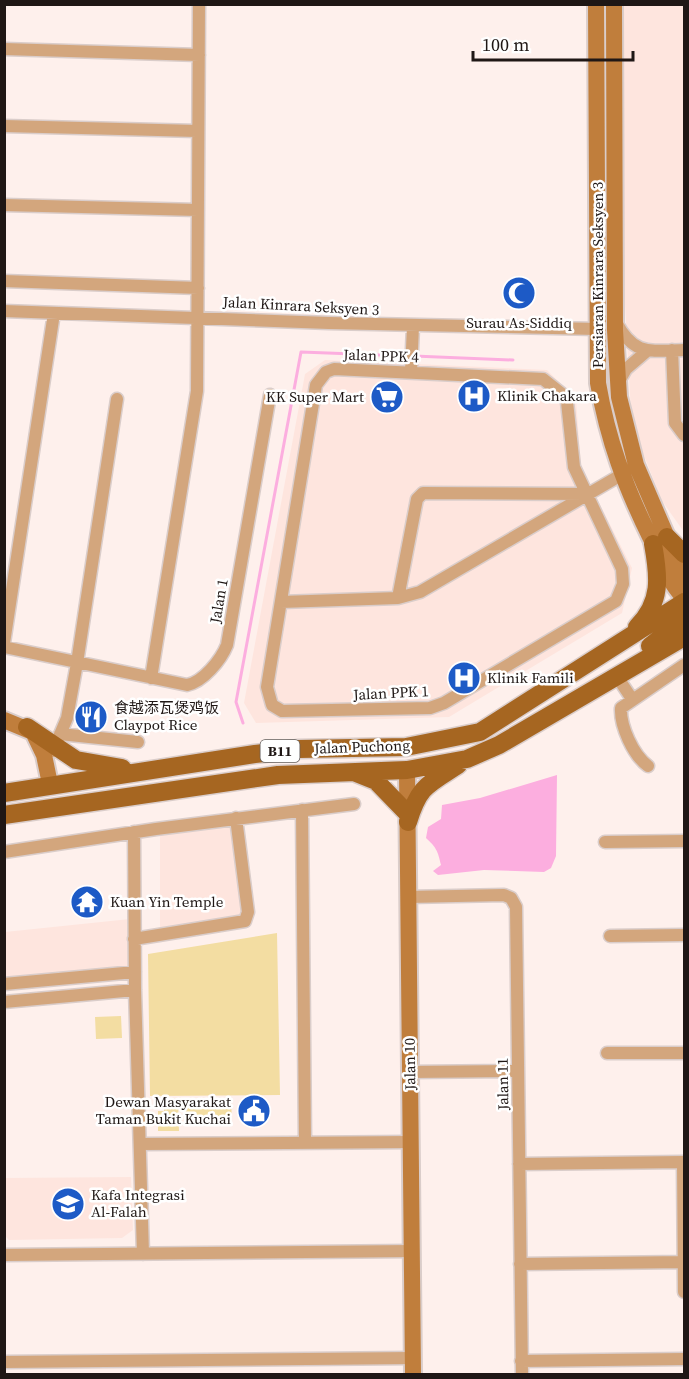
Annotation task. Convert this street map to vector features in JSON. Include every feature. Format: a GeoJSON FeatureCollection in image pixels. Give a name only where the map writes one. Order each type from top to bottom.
{"type":"FeatureCollection","features":[{"type":"Feature","properties":{"kind":"main road","name":"Persiaran Kinrara Seksyen 3"},"geometry":{"type":"LineString","coordinates":[[596,4],[597,329],[600,391],[609,436],[621,475],[660,541],[684,590]]}},
{"type":"Feature","properties":{"kind":"main road","name":"Persiaran Kinrara Seksyen 3"},"geometry":{"type":"LineString","coordinates":[[614,4],[615,316],[618,385],[623,421],[671,583],[684,600]]}},
{"type":"Feature","properties":{"kind":"main road"},"geometry":{"type":"LineString","coordinates":[[621,643],[647,617],[655,601],[660,541],[684,554]]}},
{"type":"Feature","properties":{"kind":"main road","name":"Jalan Puchong"},"geometry":{"type":"LineString","coordinates":[[4,793],[50,778],[152,770],[255,754],[324,748],[406,747],[480,732],[621,643],[684,600]]}},
{"type":"Feature","properties":{"kind":"main road"},"geometry":{"type":"LineString","coordinates":[[621,673],[673,628],[684,612]]}},
{"type":"Feature","properties":{"kind":"main road","name":"Jalan Puchong"},"geometry":{"type":"LineString","coordinates":[[7,815],[278,775],[407,770],[467,759],[500,745],[684,637]]}},
{"type":"Feature","properties":{"kind":"main road"},"geometry":{"type":"LineString","coordinates":[[4,720],[57,740],[65,755],[86,763],[152,770]]}},
{"type":"Feature","properties":{"kind":"main road"},"geometry":{"type":"LineString","coordinates":[[27,727],[39,742],[50,778],[70,796],[107,800]]}},
{"type":"Feature","properties":{"kind":"main road"},"geometry":{"type":"LineString","coordinates":[[324,748],[344,759],[388,759],[398,762],[407,770],[423,758],[439,756],[466,745],[480,732]]}},
{"type":"Feature","properties":{"kind":"main road"},"geometry":{"type":"LineString","coordinates":[[336,771],[357,773],[376,782],[408,818],[416,797],[427,784],[467,759]]}},
{"type":"Feature","properties":{"kind":"main road","name":"Jalan 10"},"geometry":{"type":"LineString","coordinates":[[407,770],[413,1366]]}},
{"type":"Feature","properties":{"kind":"main road"},"geometry":{"type":"LineString","coordinates":[[7,815],[34,803],[45,795],[50,778]]}},
{"type":"Feature","properties":{"kind":"street"},"geometry":{"type":"LineString","coordinates":[[151,678],[196,400],[199,316],[197,131],[199,4]]}},
{"type":"Feature","properties":{"kind":"street"},"geometry":{"type":"LineString","coordinates":[[4,49],[199,55]]}},
{"type":"Feature","properties":{"kind":"street"},"geometry":{"type":"LineString","coordinates":[[4,126],[197,131]]}},
{"type":"Feature","properties":{"kind":"street"},"geometry":{"type":"LineString","coordinates":[[4,205],[198,210]]}},
{"type":"Feature","properties":{"kind":"street"},"geometry":{"type":"LineString","coordinates":[[4,281],[198,288]]}},
{"type":"Feature","properties":{"kind":"street","name":"Jalan Kinrara Seksyen 3"},"geometry":{"type":"LineString","coordinates":[[4,311],[199,316],[413,331],[597,329]]}},
{"type":"Feature","properties":{"kind":"street"},"geometry":{"type":"LineString","coordinates":[[4,645],[54,313]]}},
{"type":"Feature","properties":{"kind":"street"},"geometry":{"type":"LineString","coordinates":[[616,345],[597,329],[615,316],[626,340],[647,351],[678,350],[675,423],[684,435]]}},
{"type":"Feature","properties":{"kind":"street"},"geometry":{"type":"LineString","coordinates":[[411,368],[413,331]]}},
{"type":"Feature","properties":{"kind":"street"},"geometry":{"type":"LineString","coordinates":[[618,385],[626,369],[647,351]]}},
{"type":"Feature","properties":{"kind":"street","name":"Jalan PPK 4"},"geometry":{"type":"LineString","coordinates":[[281,602],[316,385],[326,372],[333,369],[411,368],[543,379],[562,394],[567,402],[574,467],[585,494]]}},
{"type":"Feature","properties":{"kind":"street","name":"Jalan 1"},"geometry":{"type":"LineString","coordinates":[[4,645],[77,663],[192,684],[223,654],[270,395]]}},
{"type":"Feature","properties":{"kind":"street"},"geometry":{"type":"LineString","coordinates":[[50,778],[57,740],[67,718],[77,663],[117,399]]}},
{"type":"Feature","properties":{"kind":"street"},"geometry":{"type":"LineString","coordinates":[[281,602],[398,598],[420,592],[621,475]]}},
{"type":"Feature","properties":{"kind":"street"},"geometry":{"type":"LineString","coordinates":[[398,598],[417,499],[423,493],[585,494]]}},
{"type":"Feature","properties":{"kind":"street","name":"Jalan PPK 1"},"geometry":{"type":"LineString","coordinates":[[281,602],[267,687],[272,705],[282,711],[430,708],[444,703],[616,601],[623,584],[622,569],[585,494]]}},
{"type":"Feature","properties":{"kind":"street"},"geometry":{"type":"LineString","coordinates":[[648,766],[641,761],[620,721],[621,708],[684,665]]}},
{"type":"Feature","properties":{"kind":"street"},"geometry":{"type":"LineString","coordinates":[[621,673],[633,699]]}},
{"type":"Feature","properties":{"kind":"street"},"geometry":{"type":"LineString","coordinates":[[57,740],[138,742]]}},
{"type":"Feature","properties":{"kind":"street"},"geometry":{"type":"LineString","coordinates":[[4,852],[236,818],[354,804]]}},
{"type":"Feature","properties":{"kind":"street"},"geometry":{"type":"LineString","coordinates":[[302,810],[305,1143]]}},
{"type":"Feature","properties":{"kind":"street"},"geometry":{"type":"LineString","coordinates":[[134,939],[245,921],[248,912],[236,818]]}},
{"type":"Feature","properties":{"kind":"street"},"geometry":{"type":"LineString","coordinates":[[134,832],[135,990],[143,1254]]}},
{"type":"Feature","properties":{"kind":"street"},"geometry":{"type":"LineString","coordinates":[[605,842],[684,841]]}},
{"type":"Feature","properties":{"kind":"street","name":"Jalan 11"},"geometry":{"type":"LineString","coordinates":[[408,897],[504,895],[511,898],[516,907],[522,1374]]}},
{"type":"Feature","properties":{"kind":"street"},"geometry":{"type":"LineString","coordinates":[[610,936],[684,935]]}},
{"type":"Feature","properties":{"kind":"street"},"geometry":{"type":"LineString","coordinates":[[4,984],[135,972]]}},
{"type":"Feature","properties":{"kind":"street"},"geometry":{"type":"LineString","coordinates":[[4,1002],[135,990]]}},
{"type":"Feature","properties":{"kind":"street"},"geometry":{"type":"LineString","coordinates":[[607,1053],[684,1053]]}},
{"type":"Feature","properties":{"kind":"street"},"geometry":{"type":"LineString","coordinates":[[410,1072],[518,1071]]}},
{"type":"Feature","properties":{"kind":"street"},"geometry":{"type":"LineString","coordinates":[[140,1144],[411,1142]]}},
{"type":"Feature","properties":{"kind":"street"},"geometry":{"type":"LineString","coordinates":[[519,1164],[683,1162],[684,1292]]}},
{"type":"Feature","properties":{"kind":"street"},"geometry":{"type":"LineString","coordinates":[[4,1255],[412,1251]]}},
{"type":"Feature","properties":{"kind":"street"},"geometry":{"type":"LineString","coordinates":[[520,1264],[684,1262]]}},
{"type":"Feature","properties":{"kind":"street"},"geometry":{"type":"LineString","coordinates":[[522,1361],[684,1359]]}},
{"type":"Feature","properties":{"kind":"street"},"geometry":{"type":"LineString","coordinates":[[4,1362],[413,1366]]}},
{"type":"Feature","properties":{"kind":"shaded area"},"geometry":{"type":"Polygon","coordinates":[[[623,5],[684,5],[684,532],[662,501],[641,448],[631,413],[624,286],[623,5]]]}},
{"type":"Feature","properties":{"kind":"shaded area"},"geometry":{"type":"Polygon","coordinates":[[[325,360],[547,370],[576,399],[581,467],[632,568],[622,613],[449,717],[256,723],[244,703],[305,374],[325,360]]]}},
{"type":"Feature","properties":{"kind":"shaded area"},"geometry":{"type":"Polygon","coordinates":[[[557,775],[556,856],[551,868],[544,872],[484,870],[438,875],[433,871],[441,865],[436,850],[426,838],[428,827],[441,819],[442,805],[480,798],[557,775]]]}},
{"type":"Feature","properties":{"kind":"shaded area"},"geometry":{"type":"Polygon","coordinates":[[[231,823],[243,916],[160,931],[160,833],[231,823]]]}},
{"type":"Feature","properties":{"kind":"shaded area"},"geometry":{"type":"Polygon","coordinates":[[[130,919],[131,967],[5,979],[5,932],[130,919]]]}},
{"type":"Feature","properties":{"kind":"shaded area"},"geometry":{"type":"Polygon","coordinates":[[[277,933],[280,1095],[150,1096],[148,954],[277,933]]]}},
{"type":"Feature","properties":{"kind":"shaded area"},"geometry":{"type":"Polygon","coordinates":[[[121,1016],[122,1038],[96,1039],[95,1017],[121,1016]]]}},
{"type":"Feature","properties":{"kind":"shaded area"},"geometry":{"type":"Polygon","coordinates":[[[231,1099],[232,1123],[186,1124],[185,1100],[231,1099]]]}},
{"type":"Feature","properties":{"kind":"shaded area"},"geometry":{"type":"Polygon","coordinates":[[[178,1100],[179,1131],[158,1131],[158,1111],[164,1111],[164,1101],[178,1100]]]}},
{"type":"Feature","properties":{"kind":"shaded area","name":"Kafa Integrasi Al-Falah"},"geometry":{"type":"Polygon","coordinates":[[[131,1177],[133,1230],[122,1238],[9,1240],[5,1236],[5,1178],[131,1177]]]}},
{"type":"Feature","properties":{"kind":"waterway"},"geometry":{"type":"LineString","coordinates":[[243,723],[236,702],[301,352],[407,356]]}},
{"type":"Feature","properties":{"kind":"waterway"},"geometry":{"type":"LineString","coordinates":[[414,356],[513,360]]}},
{"type":"Feature","properties":{"kind":"place","name":"Surau As-Siddiq"},"geometry":{"type":"Point","coordinates":[519,293]}},
{"type":"Feature","properties":{"kind":"place","name":"Klinik Chakara"},"geometry":{"type":"Point","coordinates":[474,396]}},
{"type":"Feature","properties":{"kind":"place","name":"KK Super Mart"},"geometry":{"type":"Point","coordinates":[387,397]}},
{"type":"Feature","properties":{"kind":"place","name":"Klinik Famili"},"geometry":{"type":"Point","coordinates":[464,678]}},
{"type":"Feature","properties":{"kind":"place","name":"食越添瓦煲鸡饭 Claypot Rice"},"geometry":{"type":"Point","coordinates":[91,717]}},
{"type":"Feature","properties":{"kind":"place","name":"Kuan Yin Temple"},"geometry":{"type":"Point","coordinates":[87,902]}},
{"type":"Feature","properties":{"kind":"place","name":"Dewan Masyarakat Taman Bukit Kuchai"},"geometry":{"type":"Point","coordinates":[254,1111]}},
{"type":"Feature","properties":{"kind":"place","name":"Kafa Integrasi Al-Falah"},"geometry":{"type":"Point","coordinates":[68,1204]}}]}
